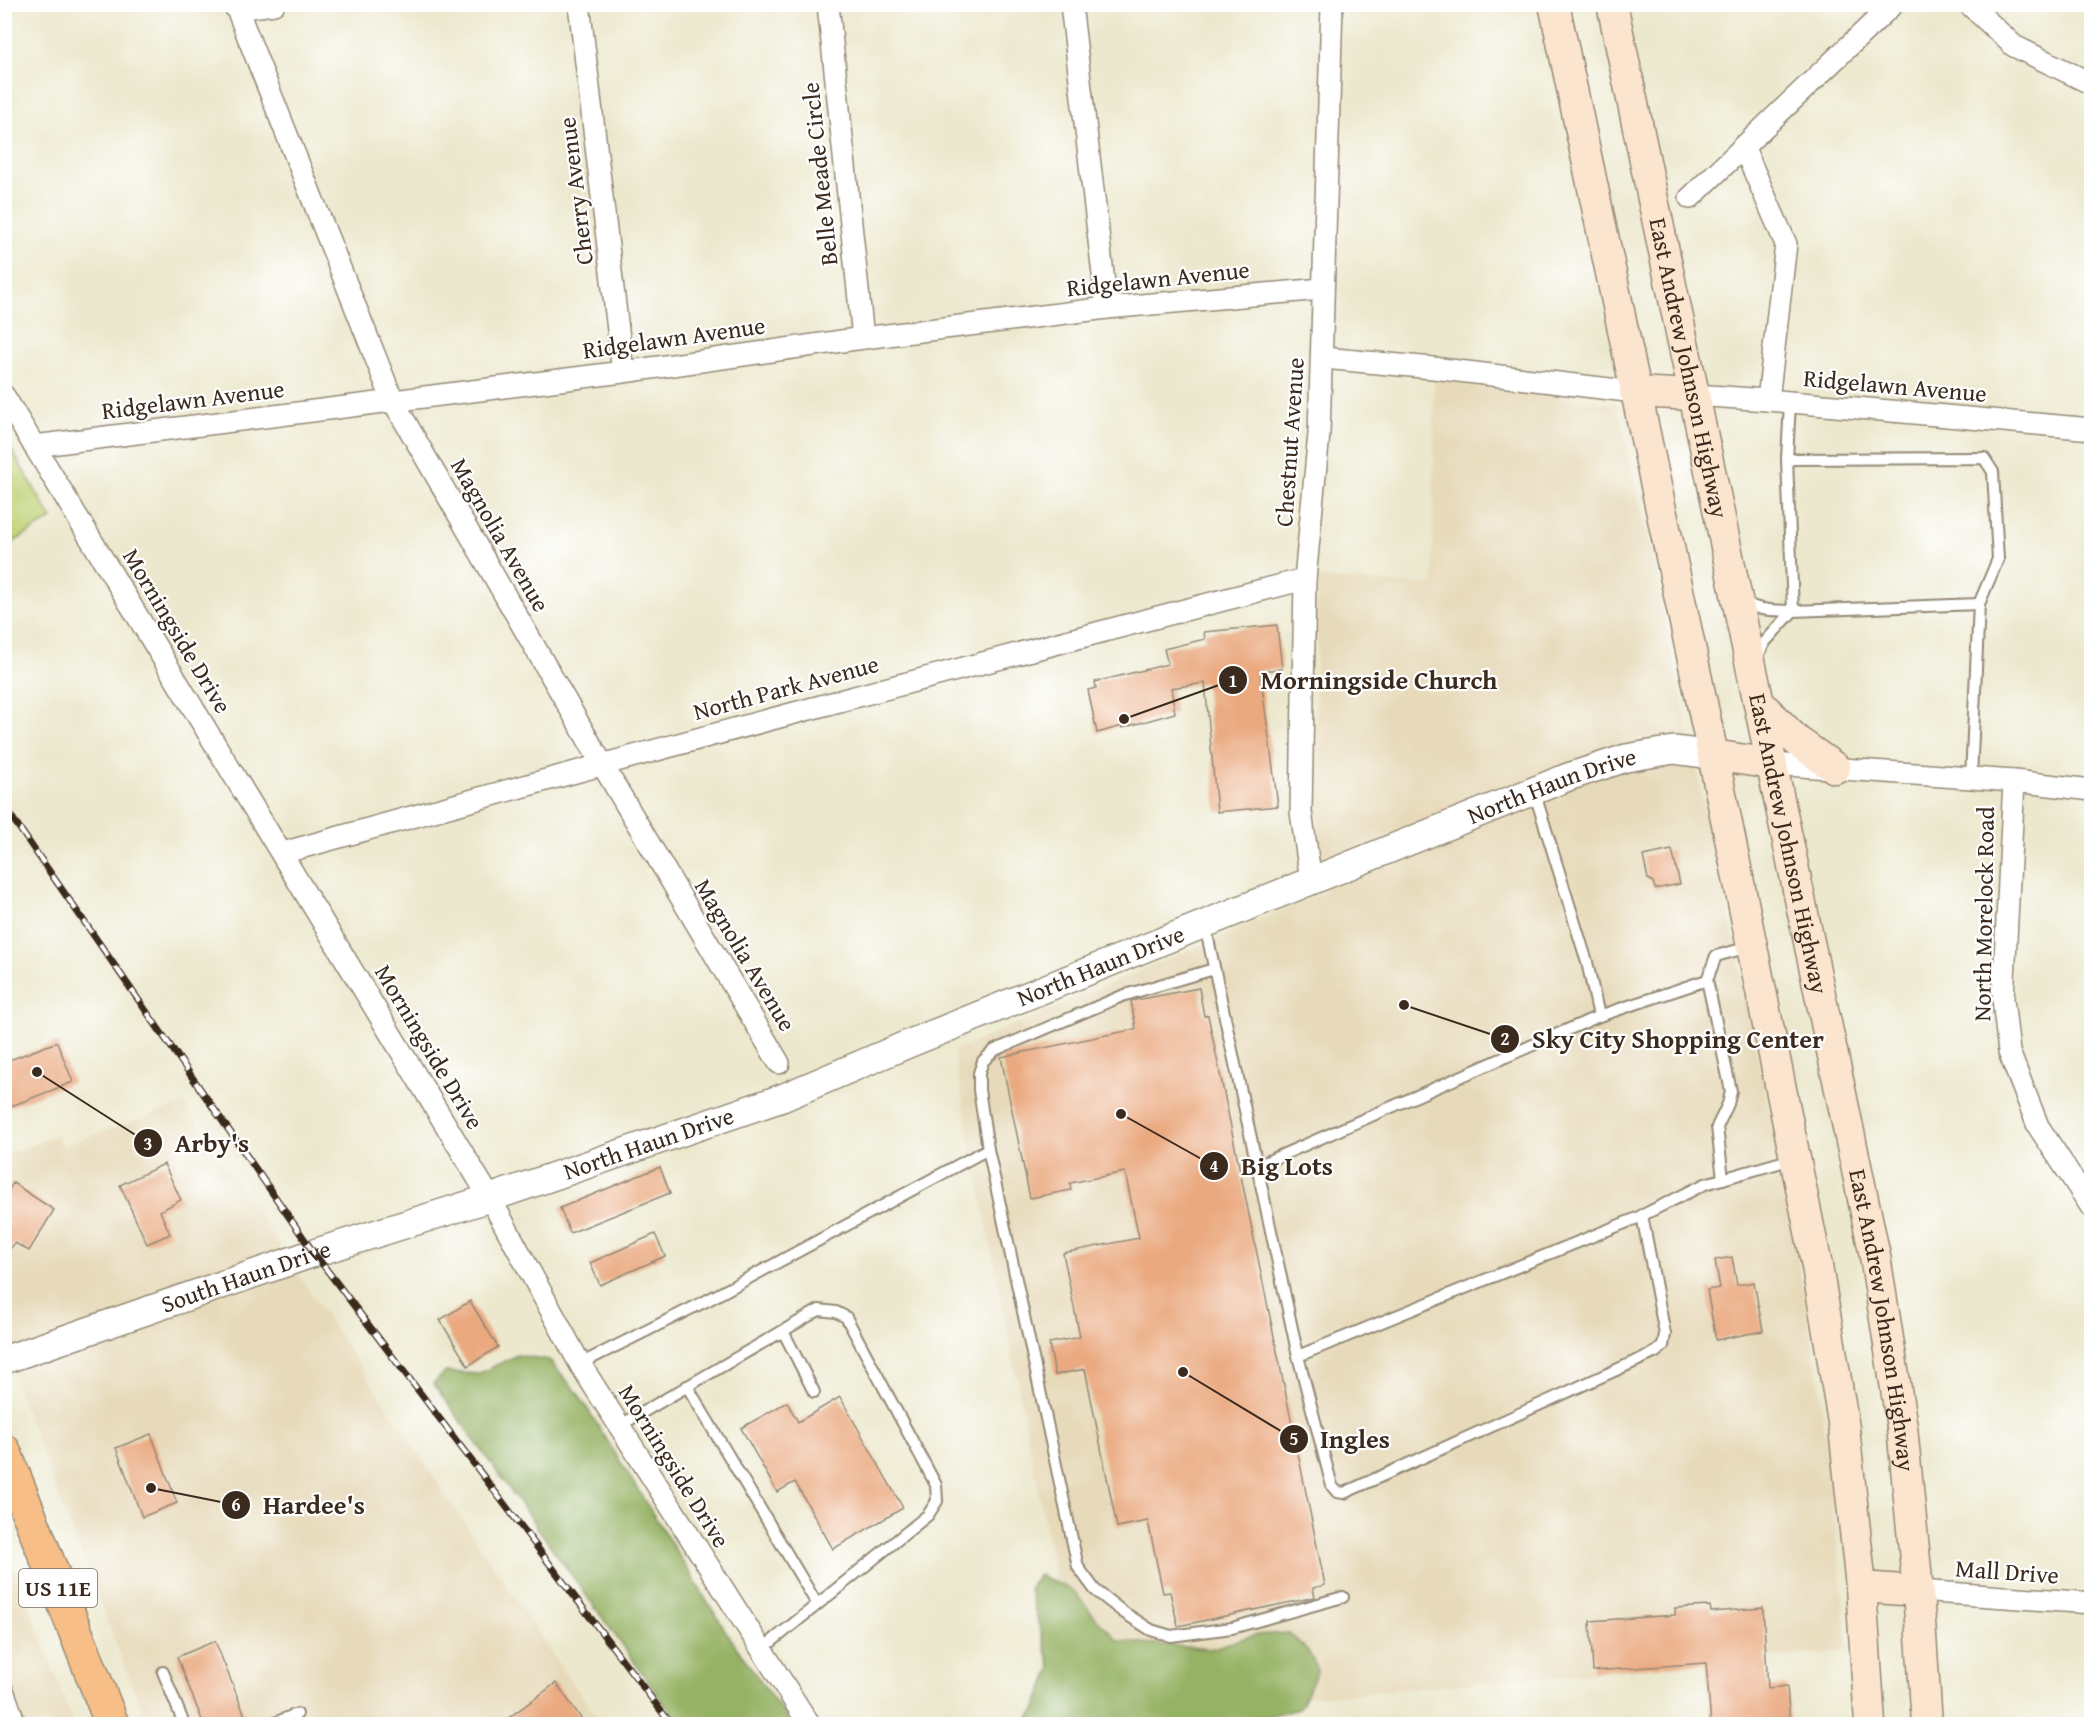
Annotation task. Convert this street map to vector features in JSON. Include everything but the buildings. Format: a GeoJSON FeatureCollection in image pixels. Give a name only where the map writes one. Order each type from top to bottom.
{"type":"FeatureCollection","features":[{"type":"Feature","properties":{"kind":"main road"},"geometry":{"type":"LineString","coordinates":[[1554,4],[1713,755],[1817,1266],[1844,1428],[1861,1587],[1870,1725]]}},
{"type":"Feature","properties":{"kind":"main road","name":"East Andrew Johnson Highway"},"geometry":{"type":"LineString","coordinates":[[1612,4],[1875,1256],[1902,1426],[1918,1591],[1927,1725]]}},
{"type":"Feature","properties":{"kind":"main road"},"geometry":{"type":"LineString","coordinates":[[1635,392],[1694,395]]}},
{"type":"Feature","properties":{"kind":"main road"},"geometry":{"type":"LineString","coordinates":[[1759,702],[1797,741],[1835,768]]}},
{"type":"Feature","properties":{"kind":"main road"},"geometry":{"type":"LineString","coordinates":[[1713,755],[1772,764]]}},
{"type":"Feature","properties":{"kind":"main road","name":"US 11E"},"geometry":{"type":"LineString","coordinates":[[4,1451],[112,1725]]}},
{"type":"Feature","properties":{"kind":"main road"},"geometry":{"type":"LineString","coordinates":[[1861,1587],[1918,1591]]}},
{"type":"Feature","properties":{"kind":"street"},"geometry":{"type":"LineString","coordinates":[[235,7],[274,4]]}},
{"type":"Feature","properties":{"kind":"street","name":"Cherry Avenue"},"geometry":{"type":"LineString","coordinates":[[579,4],[623,372]]}},
{"type":"Feature","properties":{"kind":"street","name":"Belle Meade Circle"},"geometry":{"type":"LineString","coordinates":[[828,4],[863,338]]}},
{"type":"Feature","properties":{"kind":"street"},"geometry":{"type":"LineString","coordinates":[[1071,4],[1107,308]]}},
{"type":"Feature","properties":{"kind":"street","name":"Chestnut Avenue"},"geometry":{"type":"LineString","coordinates":[[1311,881],[1301,812],[1305,579],[1319,434],[1323,358],[1322,289],[1332,4]]}},
{"type":"Feature","properties":{"kind":"street"},"geometry":{"type":"LineString","coordinates":[[1690,198],[1893,4]]}},
{"type":"Feature","properties":{"kind":"street"},"geometry":{"type":"LineString","coordinates":[[1969,4],[2014,46],[2091,84]]}},
{"type":"Feature","properties":{"kind":"street","name":"Magnolia Avenue"},"geometry":{"type":"LineString","coordinates":[[235,7],[392,399],[602,764],[779,1063]]}},
{"type":"Feature","properties":{"kind":"street"},"geometry":{"type":"LineString","coordinates":[[1743,146],[1786,244],[1768,400]]}},
{"type":"Feature","properties":{"kind":"street","name":"Ridgelawn Avenue"},"geometry":{"type":"LineString","coordinates":[[34,446],[1107,308],[1322,289]]}},
{"type":"Feature","properties":{"kind":"street"},"geometry":{"type":"LineString","coordinates":[[1323,358],[1635,392]]}},
{"type":"Feature","properties":{"kind":"street","name":"Ridgelawn Avenue"},"geometry":{"type":"LineString","coordinates":[[1694,395],[2091,429]]}},
{"type":"Feature","properties":{"kind":"street","name":"Morningside Drive"},"geometry":{"type":"LineString","coordinates":[[4,396],[490,1198],[580,1364],[809,1725]]}},
{"type":"Feature","properties":{"kind":"street","name":"North Park Avenue"},"geometry":{"type":"LineString","coordinates":[[282,853],[973,664],[1305,579]]}},
{"type":"Feature","properties":{"kind":"street","name":"North Haun Drive"},"geometry":{"type":"LineString","coordinates":[[490,1198],[782,1098],[908,1044],[1534,791],[1626,758],[1674,750],[1713,755]]}},
{"type":"Feature","properties":{"kind":"street"},"geometry":{"type":"LineString","coordinates":[[1772,764],[2014,781],[2091,789]]}},
{"type":"Feature","properties":{"kind":"street","name":"North Morelock Road"},"geometry":{"type":"LineString","coordinates":[[2014,781],[2003,999],[2009,1052],[2038,1126],[2091,1208]]}},
{"type":"Feature","properties":{"kind":"street","name":"South Haun Drive"},"geometry":{"type":"LineString","coordinates":[[4,1360],[314,1252],[490,1198]]}},
{"type":"Feature","properties":{"kind":"street","name":"Mall Drive"},"geometry":{"type":"LineString","coordinates":[[1918,1591],[2091,1603]]}},
{"type":"Feature","properties":{"kind":"street"},"geometry":{"type":"LineString","coordinates":[[4,1693],[15,1725]]}},
{"type":"Feature","properties":{"kind":"lane"},"geometry":{"type":"LineString","coordinates":[[1752,668],[1765,642],[1793,612],[1787,459],[1790,402]]}},
{"type":"Feature","properties":{"kind":"lane"},"geometry":{"type":"LineString","coordinates":[[1787,459],[1984,458],[1992,472],[1998,559],[1979,604],[1971,778]]}},
{"type":"Feature","properties":{"kind":"lane"},"geometry":{"type":"LineString","coordinates":[[1737,596],[1747,605],[1793,612],[1979,604]]}},
{"type":"Feature","properties":{"kind":"lane"},"geometry":{"type":"LineString","coordinates":[[1534,791],[1587,962],[1599,1016]]}},
{"type":"Feature","properties":{"kind":"lane"},"geometry":{"type":"LineString","coordinates":[[1205,924],[1298,1356],[1332,1486],[1336,1492],[1344,1493],[1656,1352],[1663,1346],[1665,1334],[1642,1215]]}},
{"type":"Feature","properties":{"kind":"lane"},"geometry":{"type":"LineString","coordinates":[[1723,1179],[1717,1127],[1728,1104],[1731,1090],[1707,980],[1716,956],[1752,947]]}},
{"type":"Feature","properties":{"kind":"lane"},"geometry":{"type":"LineString","coordinates":[[1214,969],[1122,996],[995,1050],[983,1062],[979,1073],[979,1090],[988,1149],[1078,1567],[1095,1590],[1151,1630],[1171,1636],[1232,1628],[1343,1597]]}},
{"type":"Feature","properties":{"kind":"lane"},"geometry":{"type":"LineString","coordinates":[[1257,1166],[1599,1016],[1707,980]]}},
{"type":"Feature","properties":{"kind":"lane"},"geometry":{"type":"LineString","coordinates":[[580,1364],[706,1301],[988,1149]]}},
{"type":"Feature","properties":{"kind":"lane"},"geometry":{"type":"LineString","coordinates":[[1298,1356],[1642,1215],[1705,1184],[1795,1158]]}},
{"type":"Feature","properties":{"kind":"lane"},"geometry":{"type":"LineString","coordinates":[[619,1426],[819,1311],[837,1312],[846,1317],[936,1485],[937,1501],[928,1515],[761,1650]]}},
{"type":"Feature","properties":{"kind":"lane"},"geometry":{"type":"LineString","coordinates":[[783,1331],[814,1392]]}},
{"type":"Feature","properties":{"kind":"lane"},"geometry":{"type":"LineString","coordinates":[[687,1386],[817,1604]]}},
{"type":"Feature","properties":{"kind":"lane"},"geometry":{"type":"LineString","coordinates":[[163,1672],[184,1725]]}},
{"type":"Feature","properties":{"kind":"lane"},"geometry":{"type":"LineString","coordinates":[[272,1725],[297,1714]]}},
{"type":"Feature","properties":{"kind":"shaded area"},"geometry":{"type":"Polygon","coordinates":[[[1434,379],[1617,405],[1720,874],[1783,1177],[1819,1379],[1849,1651],[1314,1697],[1077,1690],[953,1051],[1324,892],[1315,821],[1313,781],[1317,578],[1433,585],[1434,379]]]}},
{"type":"Feature","properties":{"kind":"shaded area"},"geometry":{"type":"Polygon","coordinates":[[[184,1103],[565,1673],[603,1724],[147,1724],[5,1358],[4,1156],[57,1135],[62,1146],[184,1103]]]}},
{"type":"Feature","properties":{"kind":"shaded area"},"geometry":{"type":"Polygon","coordinates":[[[5,1544],[74,1724],[5,1724],[5,1544]]]}},
{"type":"Feature","properties":{"kind":"green space"},"geometry":{"type":"Polygon","coordinates":[[[4,437],[52,519],[5,547],[4,547],[4,437]]]}},
{"type":"Feature","properties":{"kind":"green space"},"geometry":{"type":"Polygon","coordinates":[[[517,1355],[549,1360],[577,1392],[732,1641],[791,1724],[679,1724],[433,1383],[446,1372],[478,1374],[517,1355]]]}},
{"type":"Feature","properties":{"kind":"green space"},"geometry":{"type":"Polygon","coordinates":[[[1039,1575],[1074,1591],[1119,1641],[1210,1649],[1255,1635],[1289,1633],[1308,1651],[1318,1670],[1299,1708],[1238,1724],[1024,1724],[1035,1710],[1051,1668],[1029,1589],[1039,1575]]]}},
{"type":"Feature","properties":{"kind":"railway"},"geometry":{"type":"LineString","coordinates":[[4,806],[314,1253],[671,1724]]}},
{"type":"Feature","properties":{"kind":"place","name":"Morningside Church"},"geometry":{"type":"Point","coordinates":[1124,719]}},
{"type":"Feature","properties":{"kind":"place","name":"Sky City Shopping Center"},"geometry":{"type":"Point","coordinates":[1404,1005]}},
{"type":"Feature","properties":{"kind":"place","name":"Arby's"},"geometry":{"type":"Point","coordinates":[37,1072]}},
{"type":"Feature","properties":{"kind":"place","name":"Big Lots"},"geometry":{"type":"Point","coordinates":[1121,1114]}},
{"type":"Feature","properties":{"kind":"place","name":"Ingles"},"geometry":{"type":"Point","coordinates":[1183,1372]}},
{"type":"Feature","properties":{"kind":"place","name":"Hardee's"},"geometry":{"type":"Point","coordinates":[151,1488]}}]}
